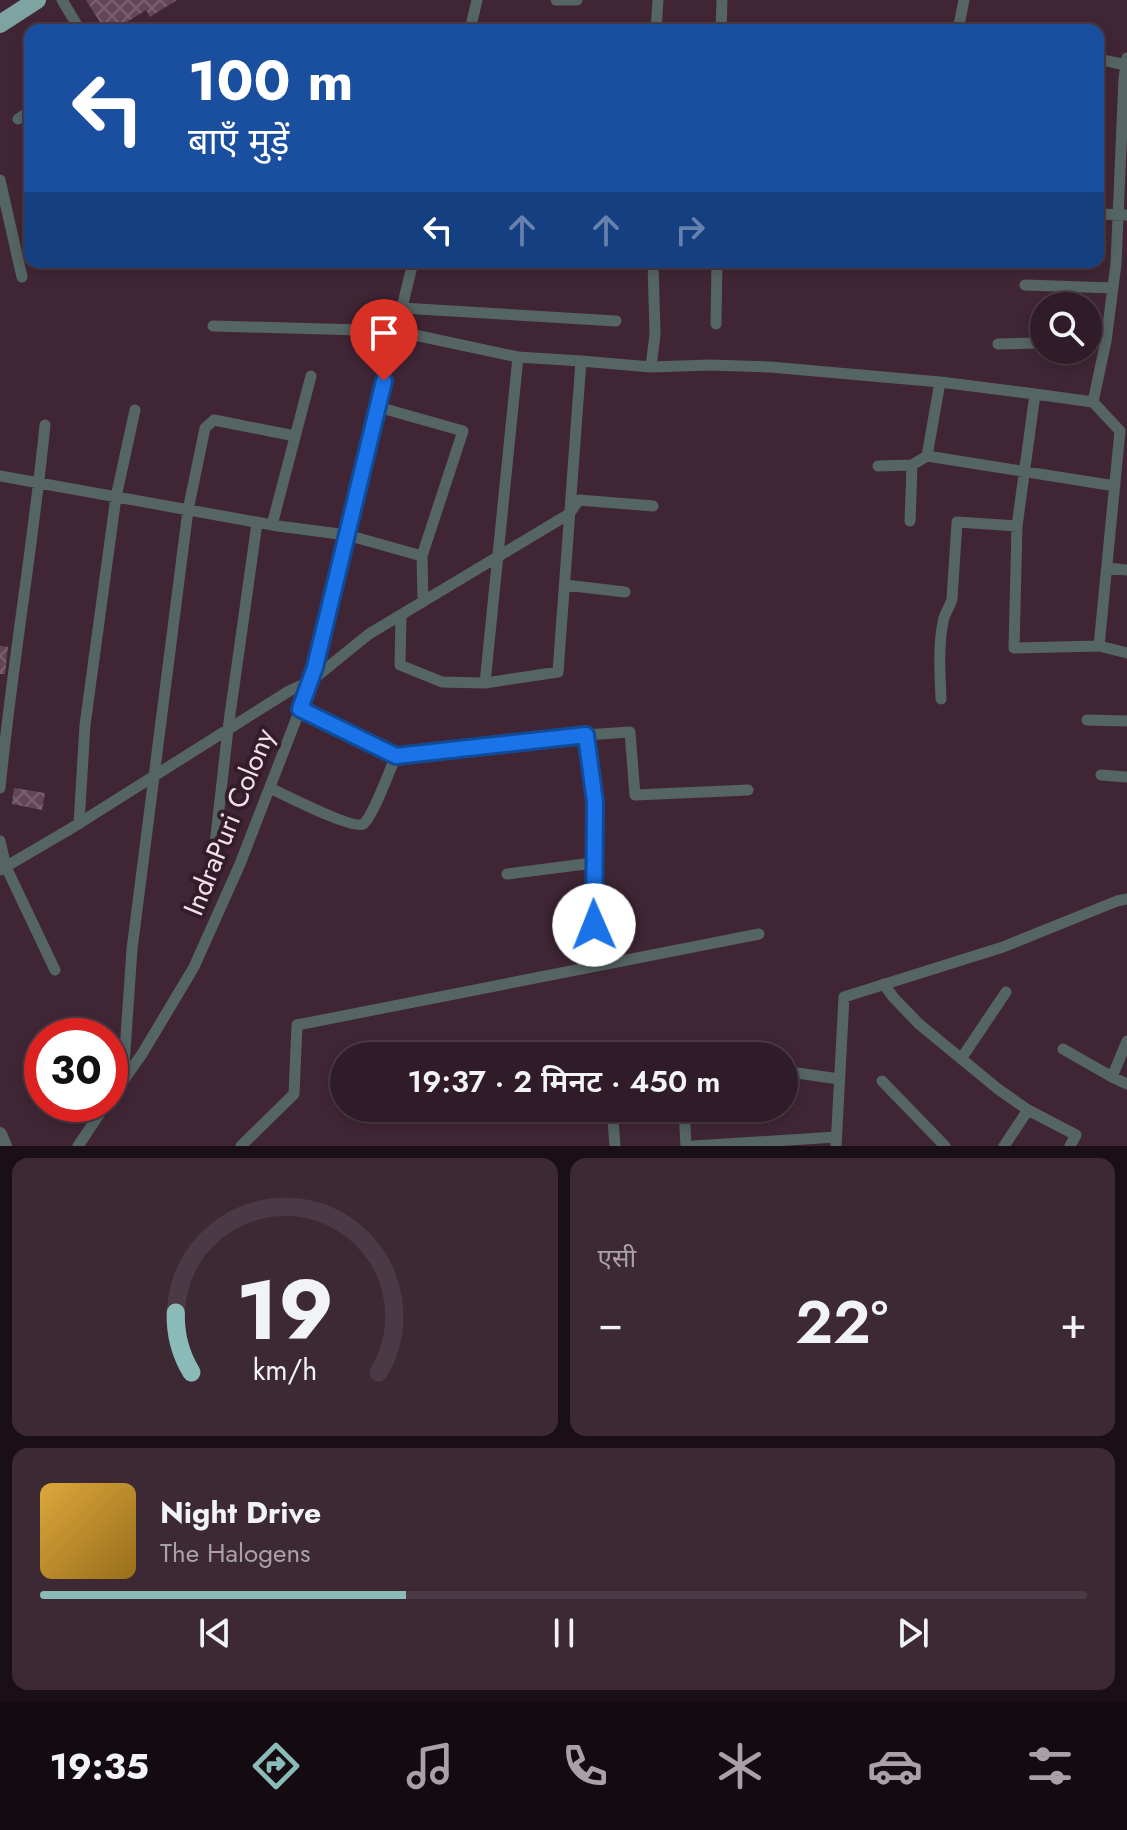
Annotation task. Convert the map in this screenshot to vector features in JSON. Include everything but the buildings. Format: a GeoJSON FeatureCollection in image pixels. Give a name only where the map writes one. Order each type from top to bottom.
{"type":"FeatureCollection","features":[{"type":"Feature","properties":{"kind":"highway"},"geometry":{"type":"LineString","coordinates":[[0,24],[37,0]]}},
{"type":"Feature","properties":{"kind":"street"},"geometry":{"type":"LineString","coordinates":[[62,0],[76,24]]}},
{"type":"Feature","properties":{"kind":"street"},"geometry":{"type":"LineString","coordinates":[[471,24],[477,0]]}},
{"type":"Feature","properties":{"kind":"street"},"geometry":{"type":"LineString","coordinates":[[556,0],[577,0]]}},
{"type":"Feature","properties":{"kind":"street"},"geometry":{"type":"LineString","coordinates":[[656,24],[658,0]]}},
{"type":"Feature","properties":{"kind":"street"},"geometry":{"type":"LineString","coordinates":[[721,24],[722,0]]}},
{"type":"Feature","properties":{"kind":"street"},"geometry":{"type":"LineString","coordinates":[[959,24],[964,0]]}},
{"type":"Feature","properties":{"kind":"street"},"geometry":{"type":"LineString","coordinates":[[1093,402],[1106,341],[1123,216],[1127,58]]}},
{"type":"Feature","properties":{"kind":"street"},"geometry":{"type":"LineString","coordinates":[[1104,60],[1126,65]]}},
{"type":"Feature","properties":{"kind":"street"},"geometry":{"type":"LineString","coordinates":[[18,119],[24,115]]}},
{"type":"Feature","properties":{"kind":"street"},"geometry":{"type":"LineString","coordinates":[[0,180],[22,277]]}},
{"type":"Feature","properties":{"kind":"street","name":"IndraPuri Colony"},"geometry":{"type":"LineString","coordinates":[[128,1073],[194,967],[240,864],[311,681],[412,268]]}},
{"type":"Feature","properties":{"kind":"street"},"geometry":{"type":"LineString","coordinates":[[651,367],[655,334],[653,268]]}},
{"type":"Feature","properties":{"kind":"street"},"geometry":{"type":"LineString","coordinates":[[716,324],[717,268]]}},
{"type":"Feature","properties":{"kind":"street"},"geometry":{"type":"LineString","coordinates":[[1025,285],[1113,288]]}},
{"type":"Feature","properties":{"kind":"street"},"geometry":{"type":"LineString","coordinates":[[402,308],[616,321]]}},
{"type":"Feature","properties":{"kind":"street"},"geometry":{"type":"LineString","coordinates":[[213,326],[396,331],[518,357],[651,367],[770,367],[940,382],[1093,402],[1124,433],[1115,486],[1099,646]]}},
{"type":"Feature","properties":{"kind":"street"},"geometry":{"type":"LineString","coordinates":[[998,344],[1030,343]]}},
{"type":"Feature","properties":{"kind":"street"},"geometry":{"type":"LineString","coordinates":[[485,683],[518,357]]}},
{"type":"Feature","properties":{"kind":"street"},"geometry":{"type":"LineString","coordinates":[[401,615],[400,665],[442,682],[485,683],[558,672],[581,361]]}},
{"type":"Feature","properties":{"kind":"street"},"geometry":{"type":"LineString","coordinates":[[272,525],[311,376]]}},
{"type":"Feature","properties":{"kind":"street"},"geometry":{"type":"LineString","coordinates":[[927,456],[940,382]]}},
{"type":"Feature","properties":{"kind":"street"},"geometry":{"type":"LineString","coordinates":[[1035,394],[1017,526],[1014,648],[1099,646],[1127,653]]}},
{"type":"Feature","properties":{"kind":"street"},"geometry":{"type":"LineString","coordinates":[[378,407],[463,431],[422,556],[423,602]]}},
{"type":"Feature","properties":{"kind":"street"},"geometry":{"type":"LineString","coordinates":[[79,824],[85,725],[116,497],[135,410]]}},
{"type":"Feature","properties":{"kind":"street"},"geometry":{"type":"LineString","coordinates":[[127,1018],[132,949],[188,510],[205,428],[214,420],[295,436]]}},
{"type":"Feature","properties":{"kind":"street"},"geometry":{"type":"LineString","coordinates":[[0,788],[45,425]]}},
{"type":"Feature","properties":{"kind":"street"},"geometry":{"type":"LineString","coordinates":[[878,466],[912,465],[927,456],[1115,486]]}},
{"type":"Feature","properties":{"kind":"street"},"geometry":{"type":"LineString","coordinates":[[910,521],[912,465]]}},
{"type":"Feature","properties":{"kind":"street"},"geometry":{"type":"LineString","coordinates":[[0,476],[257,523],[347,535],[422,556]]}},
{"type":"Feature","properties":{"kind":"street"},"geometry":{"type":"LineString","coordinates":[[3,869],[289,691],[311,681],[369,634],[569,514],[579,500],[653,506]]}},
{"type":"Feature","properties":{"kind":"street"},"geometry":{"type":"LineString","coordinates":[[941,699],[943,618],[952,599],[957,522],[1017,526]]}},
{"type":"Feature","properties":{"kind":"street"},"geometry":{"type":"LineString","coordinates":[[211,880],[228,729],[257,523]]}},
{"type":"Feature","properties":{"kind":"street"},"geometry":{"type":"LineString","coordinates":[[1107,568],[1127,570]]}},
{"type":"Feature","properties":{"kind":"street"},"geometry":{"type":"LineString","coordinates":[[565,585],[625,592]]}},
{"type":"Feature","properties":{"kind":"street"},"geometry":{"type":"LineString","coordinates":[[300,709],[396,756],[630,732],[635,795],[748,790]]}},
{"type":"Feature","properties":{"kind":"street"},"geometry":{"type":"LineString","coordinates":[[1087,720],[1127,721]]}},
{"type":"Feature","properties":{"kind":"street"},"geometry":{"type":"LineString","coordinates":[[586,735],[595,802],[594,925]]}},
{"type":"Feature","properties":{"kind":"street"},"geometry":{"type":"LineString","coordinates":[[270,788],[359,826],[370,814],[396,756]]}},
{"type":"Feature","properties":{"kind":"street"},"geometry":{"type":"LineString","coordinates":[[1101,775],[1127,777]]}},
{"type":"Feature","properties":{"kind":"street"},"geometry":{"type":"LineString","coordinates":[[0,841],[3,869],[55,970]]}},
{"type":"Feature","properties":{"kind":"street"},"geometry":{"type":"LineString","coordinates":[[507,874],[593,863]]}},
{"type":"Feature","properties":{"kind":"street"},"geometry":{"type":"LineString","coordinates":[[694,1146],[836,1141],[844,997],[1003,947],[1127,899]]}},
{"type":"Feature","properties":{"kind":"street"},"geometry":{"type":"LineString","coordinates":[[241,1146],[294,1094],[297,1025],[759,934]]}},
{"type":"Feature","properties":{"kind":"street"},"geometry":{"type":"LineString","coordinates":[[884,984],[919,1024],[961,1059],[1028,1110],[1076,1135],[1070,1146]]}},
{"type":"Feature","properties":{"kind":"street"},"geometry":{"type":"LineString","coordinates":[[961,1059],[1006,992]]}},
{"type":"Feature","properties":{"kind":"street"},"geometry":{"type":"LineString","coordinates":[[1112,1077],[1127,1041]]}},
{"type":"Feature","properties":{"kind":"street"},"geometry":{"type":"LineString","coordinates":[[1063,1049],[1127,1084]]}},
{"type":"Feature","properties":{"kind":"street"},"geometry":{"type":"LineString","coordinates":[[798,1073],[839,1079]]}},
{"type":"Feature","properties":{"kind":"street"},"geometry":{"type":"LineString","coordinates":[[882,1081],[945,1146]]}},
{"type":"Feature","properties":{"kind":"street"},"geometry":{"type":"LineString","coordinates":[[1004,1146],[1028,1110]]}},
{"type":"Feature","properties":{"kind":"street"},"geometry":{"type":"LineString","coordinates":[[78,1146],[94,1122]]}},
{"type":"Feature","properties":{"kind":"street"},"geometry":{"type":"LineString","coordinates":[[613,1122],[615,1146]]}},
{"type":"Feature","properties":{"kind":"street"},"geometry":{"type":"LineString","coordinates":[[685,1122],[686,1146]]}},
{"type":"Feature","properties":{"kind":"street"},"geometry":{"type":"LineString","coordinates":[[0,1134],[5,1146]]}},
{"type":"Feature","properties":{"kind":"route"},"geometry":{"type":"LineString","coordinates":[[384,381],[315,667],[300,709],[396,756],[586,735],[595,802],[594,925]]}}]}
